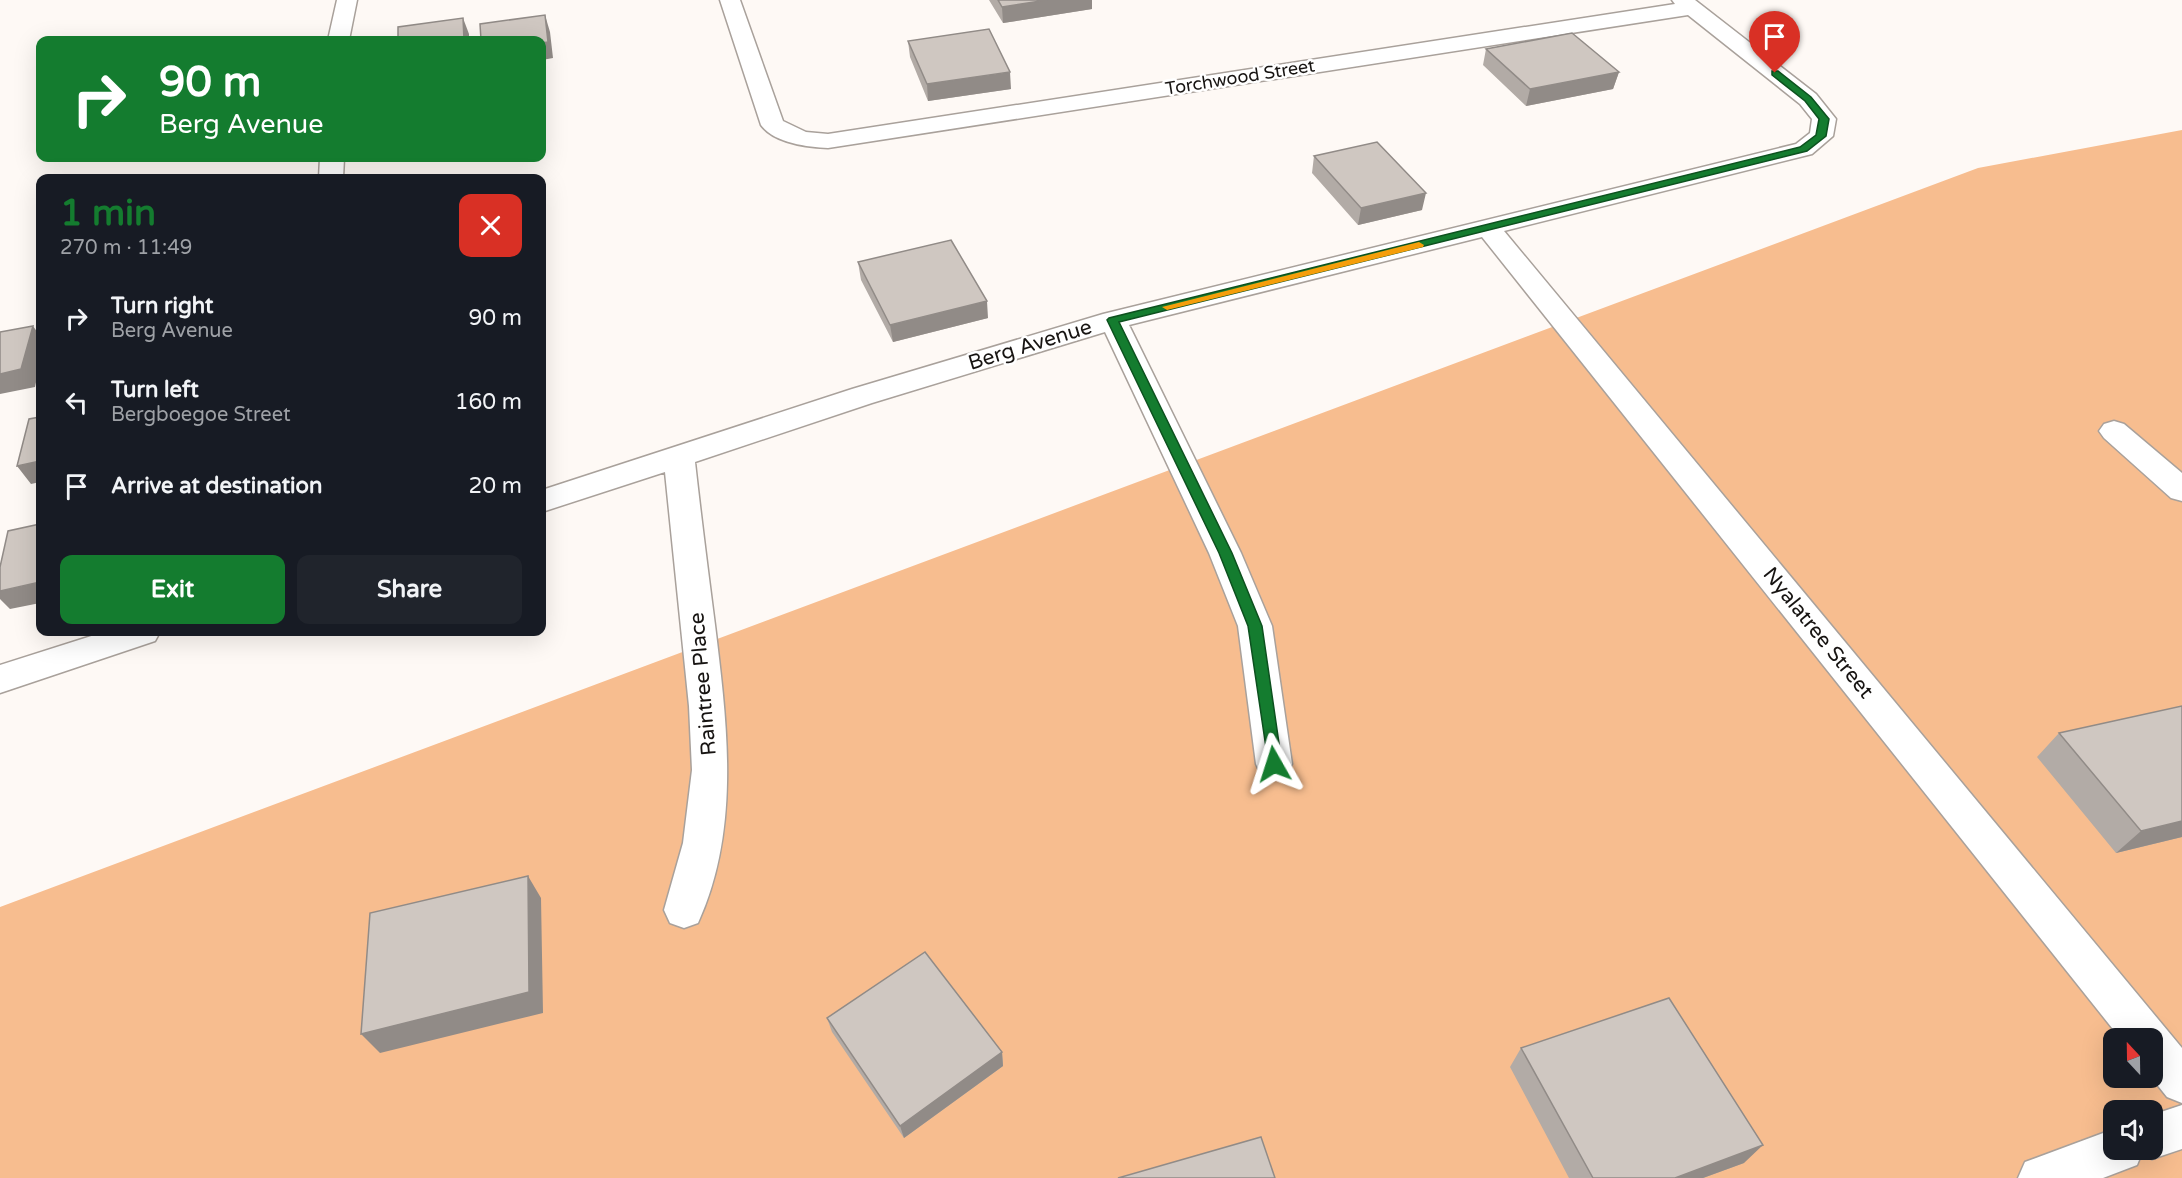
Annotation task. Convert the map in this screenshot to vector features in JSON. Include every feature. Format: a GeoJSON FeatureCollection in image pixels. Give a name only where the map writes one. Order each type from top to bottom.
{"type":"FeatureCollection","features":[{"type":"Feature","properties":{"kind":"street"},"geometry":{"type":"LineString","coordinates":[[340,36],[347,0]]}},
{"type":"Feature","properties":{"kind":"street","name":"Torchwood Street"},"geometry":{"type":"LineString","coordinates":[[730,0],[773,125],[789,135],[806,140],[828,141],[908,131],[1687,4]]}},
{"type":"Feature","properties":{"kind":"street","name":"Berg Avenue"},"geometry":{"type":"LineString","coordinates":[[546,500],[862,396],[1113,320],[1804,149],[1821,136],[1824,119],[1808,99],[1687,4]]}},
{"type":"Feature","properties":{"kind":"street","name":"Nyalatree Street"},"geometry":{"type":"LineString","coordinates":[[1488,228],[2139,1028]]}},
{"type":"Feature","properties":{"kind":"street"},"geometry":{"type":"LineString","coordinates":[[1113,320],[1225,553],[1255,626],[1274,764]]}},
{"type":"Feature","properties":{"kind":"street"},"geometry":{"type":"LineString","coordinates":[[2114,431],[2182,490]]}},
{"type":"Feature","properties":{"kind":"street","name":"Raintree Place"},"geometry":{"type":"LineString","coordinates":[[679,457],[707,706],[710,770],[702,843],[684,910]]}},
{"type":"Feature","properties":{"kind":"street"},"geometry":{"type":"LineString","coordinates":[[0,679],[131,636]]}},
{"type":"Feature","properties":{"kind":"street"},"geometry":{"type":"LineString","coordinates":[[2163,1059],[2182,1082]]}},
{"type":"Feature","properties":{"kind":"street"},"geometry":{"type":"LineString","coordinates":[[2163,1133],[2182,1127]]}},
{"type":"Feature","properties":{"kind":"street"},"geometry":{"type":"LineString","coordinates":[[2042,1178],[2103,1156]]}},
{"type":"Feature","properties":{"kind":"shaded area"},"geometry":{"type":"Polygon","coordinates":[[[2182,130],[2182,1178],[0,1178],[0,907],[1978,168],[2182,130]]]}},
{"type":"Feature","properties":{"kind":"building"},"geometry":{"type":"Polygon","coordinates":[[[998,0],[1047,0],[1002,7],[998,0]]]}},
{"type":"Feature","properties":{"kind":"building"},"geometry":{"type":"Polygon","coordinates":[[[545,15],[548,42],[546,42],[546,36],[481,36],[480,24],[545,15]]]}},
{"type":"Feature","properties":{"kind":"building"},"geometry":{"type":"Polygon","coordinates":[[[463,18],[464,36],[398,36],[398,27],[463,18]]]}},
{"type":"Feature","properties":{"kind":"building"},"geometry":{"type":"Polygon","coordinates":[[[989,29],[1010,72],[927,84],[908,41],[989,29]]]}},
{"type":"Feature","properties":{"kind":"building"},"geometry":{"type":"Polygon","coordinates":[[[1572,33],[1619,72],[1530,89],[1486,49],[1572,33]]]}},
{"type":"Feature","properties":{"kind":"building"},"geometry":{"type":"Polygon","coordinates":[[[1377,142],[1426,193],[1361,208],[1314,156],[1377,142]]]}},
{"type":"Feature","properties":{"kind":"building"},"geometry":{"type":"Polygon","coordinates":[[[951,240],[987,301],[890,325],[858,262],[951,240]]]}},
{"type":"Feature","properties":{"kind":"building"},"geometry":{"type":"Polygon","coordinates":[[[33,326],[21,369],[0,374],[0,332],[33,326]]]}},
{"type":"Feature","properties":{"kind":"building"},"geometry":{"type":"Polygon","coordinates":[[[36,418],[36,462],[17,466],[29,419],[36,418]]]}},
{"type":"Feature","properties":{"kind":"building"},"geometry":{"type":"Polygon","coordinates":[[[36,525],[36,583],[0,591],[0,567],[8,531],[36,525]]]}},
{"type":"Feature","properties":{"kind":"building"},"geometry":{"type":"Polygon","coordinates":[[[2182,706],[2182,821],[2141,831],[2059,733],[2182,706]]]}},
{"type":"Feature","properties":{"kind":"building"},"geometry":{"type":"Polygon","coordinates":[[[528,876],[529,992],[361,1034],[370,913],[528,876]]]}},
{"type":"Feature","properties":{"kind":"building"},"geometry":{"type":"Polygon","coordinates":[[[925,952],[1002,1052],[900,1126],[827,1018],[925,952]]]}},
{"type":"Feature","properties":{"kind":"building"},"geometry":{"type":"Polygon","coordinates":[[[1669,998],[1763,1145],[1675,1178],[1593,1178],[1521,1048],[1669,998]]]}},
{"type":"Feature","properties":{"kind":"building"},"geometry":{"type":"Polygon","coordinates":[[[1261,1137],[1275,1178],[1118,1178],[1261,1137]]]}},
{"type":"Feature","properties":{"kind":"slow traffic"},"geometry":{"type":"LineString","coordinates":[[1167,307],[1419,245]]}},
{"type":"Feature","properties":{"kind":"route"},"geometry":{"type":"LineString","coordinates":[[1274,764],[1255,626],[1225,553],[1113,320],[1804,149],[1821,136],[1824,119],[1808,99],[1775,73]]}}]}
